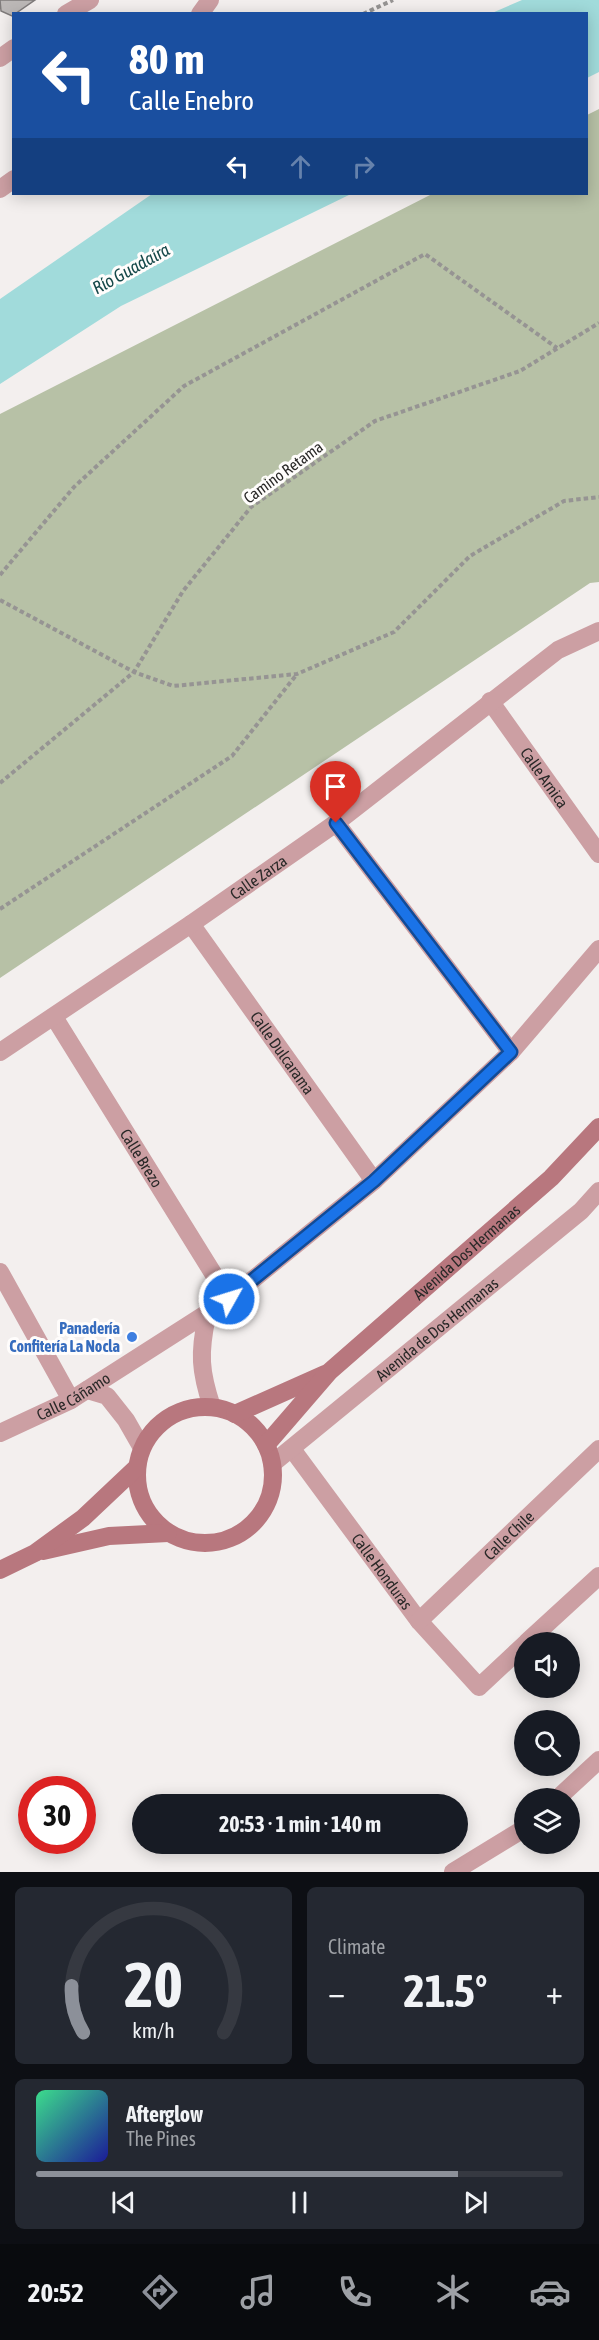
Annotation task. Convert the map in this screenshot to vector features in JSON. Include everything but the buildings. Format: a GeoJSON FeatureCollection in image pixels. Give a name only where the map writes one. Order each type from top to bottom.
{"type":"FeatureCollection","features":[{"type":"Feature","properties":{"kind":"main road","name":"Avenida Dos Hermanas"},"geometry":{"type":"LineString","coordinates":[[266,1445],[329,1372],[551,1178],[599,1127]]}},
{"type":"Feature","properties":{"kind":"main road","name":"Avenida Dos Hermanas"},"geometry":{"type":"LineString","coordinates":[[235,1414],[329,1372]]}},
{"type":"Feature","properties":{"kind":"main road"},"geometry":{"type":"LineString","coordinates":[[212,1407],[235,1414],[256,1430],[266,1445],[272,1464],[273,1479],[268,1499],[258,1518],[248,1528],[229,1539],[209,1544],[195,1543],[168,1533],[150,1516],[139,1494],[136,1468],[142,1448],[154,1430],[170,1416],[183,1410],[212,1407]]}},
{"type":"Feature","properties":{"kind":"main road"},"geometry":{"type":"LineString","coordinates":[[0,1570],[35,1553],[83,1518],[136,1468]]}},
{"type":"Feature","properties":{"kind":"main road"},"geometry":{"type":"LineString","coordinates":[[35,1553],[109,1536],[168,1533]]}},
{"type":"Feature","properties":{"kind":"street"},"geometry":{"type":"LineString","coordinates":[[69,12],[90,0]]}},
{"type":"Feature","properties":{"kind":"street","name":"Calle Zarza"},"geometry":{"type":"LineString","coordinates":[[0,1052],[336,823],[558,650],[599,631]]}},
{"type":"Feature","properties":{"kind":"street","name":"Calle Arnica"},"geometry":{"type":"LineString","coordinates":[[490,701],[599,854]]}},
{"type":"Feature","properties":{"kind":"street"},"geometry":{"type":"LineString","coordinates":[[336,823],[511,1052]]}},
{"type":"Feature","properties":{"kind":"street","name":"Calle Dulcarama"},"geometry":{"type":"LineString","coordinates":[[191,924],[374,1181]]}},
{"type":"Feature","properties":{"kind":"street","name":"Calle Cáñamo"},"geometry":{"type":"LineString","coordinates":[[0,1433],[71,1400],[207,1316],[229,1299],[374,1181],[511,1052],[599,949]]}},
{"type":"Feature","properties":{"kind":"street","name":"Calle Brezo"},"geometry":{"type":"LineString","coordinates":[[54,1017],[229,1299]]}},
{"type":"Feature","properties":{"kind":"street","name":"Avenida de Dos Hermanas"},"geometry":{"type":"LineString","coordinates":[[272,1464],[581,1212],[599,1191]]}},
{"type":"Feature","properties":{"kind":"street"},"geometry":{"type":"LineString","coordinates":[[0,1272],[71,1400]]}},
{"type":"Feature","properties":{"kind":"street"},"geometry":{"type":"LineString","coordinates":[[207,1316],[201,1346],[203,1378],[212,1407]]}},
{"type":"Feature","properties":{"kind":"street"},"geometry":{"type":"LineString","coordinates":[[87,1390],[107,1396],[126,1420],[142,1448]]}},
{"type":"Feature","properties":{"kind":"street","name":"Calle Honduras"},"geometry":{"type":"LineString","coordinates":[[292,1449],[419,1621],[479,1687],[514,1654]]}},
{"type":"Feature","properties":{"kind":"street","name":"Calle Chile"},"geometry":{"type":"LineString","coordinates":[[419,1621],[599,1449]]}},
{"type":"Feature","properties":{"kind":"street"},"geometry":{"type":"LineString","coordinates":[[538,1632],[599,1576]]}},
{"type":"Feature","properties":{"kind":"street"},"geometry":{"type":"LineString","coordinates":[[569,1788],[599,1760]]}},
{"type":"Feature","properties":{"kind":"street"},"geometry":{"type":"LineString","coordinates":[[453,1872],[514,1835]]}},
{"type":"Feature","properties":{"kind":"path"},"geometry":{"type":"LineString","coordinates":[[367,12],[393,0]]}},
{"type":"Feature","properties":{"kind":"path"},"geometry":{"type":"LineString","coordinates":[[0,575],[74,487],[184,386],[425,254],[557,348]]}},
{"type":"Feature","properties":{"kind":"path","name":"Camino Retama"},"geometry":{"type":"LineString","coordinates":[[0,783],[134,672],[183,591],[251,507],[375,421],[520,371],[599,323]]}},
{"type":"Feature","properties":{"kind":"path"},"geometry":{"type":"LineString","coordinates":[[0,600],[134,672],[173,686],[297,674],[394,632],[470,556],[564,501],[599,497]]}},
{"type":"Feature","properties":{"kind":"path"},"geometry":{"type":"LineString","coordinates":[[0,909],[232,756],[297,674]]}},
{"type":"Feature","properties":{"kind":"green space"},"geometry":{"type":"Polygon","coordinates":[[[599,109],[599,582],[590,583],[0,978],[0,414],[430,195],[588,195],[588,114],[599,109]]]}},
{"type":"Feature","properties":{"kind":"water"},"geometry":{"type":"Polygon","coordinates":[[[522,0],[599,0],[599,72],[588,78],[588,12],[494,12],[522,0]]]}},
{"type":"Feature","properties":{"kind":"water","name":"Río Guadaíra"},"geometry":{"type":"Polygon","coordinates":[[[151,195],[349,195],[121,306],[0,384],[0,299],[151,195]]]}},
{"type":"Feature","properties":{"kind":"place","name":"Panadería Confitería La Nocla"},"geometry":{"type":"Point","coordinates":[132,1337]}},
{"type":"Feature","properties":{"kind":"route"},"geometry":{"type":"LineString","coordinates":[[229,1299],[374,1181],[511,1052],[336,823]]}}]}
